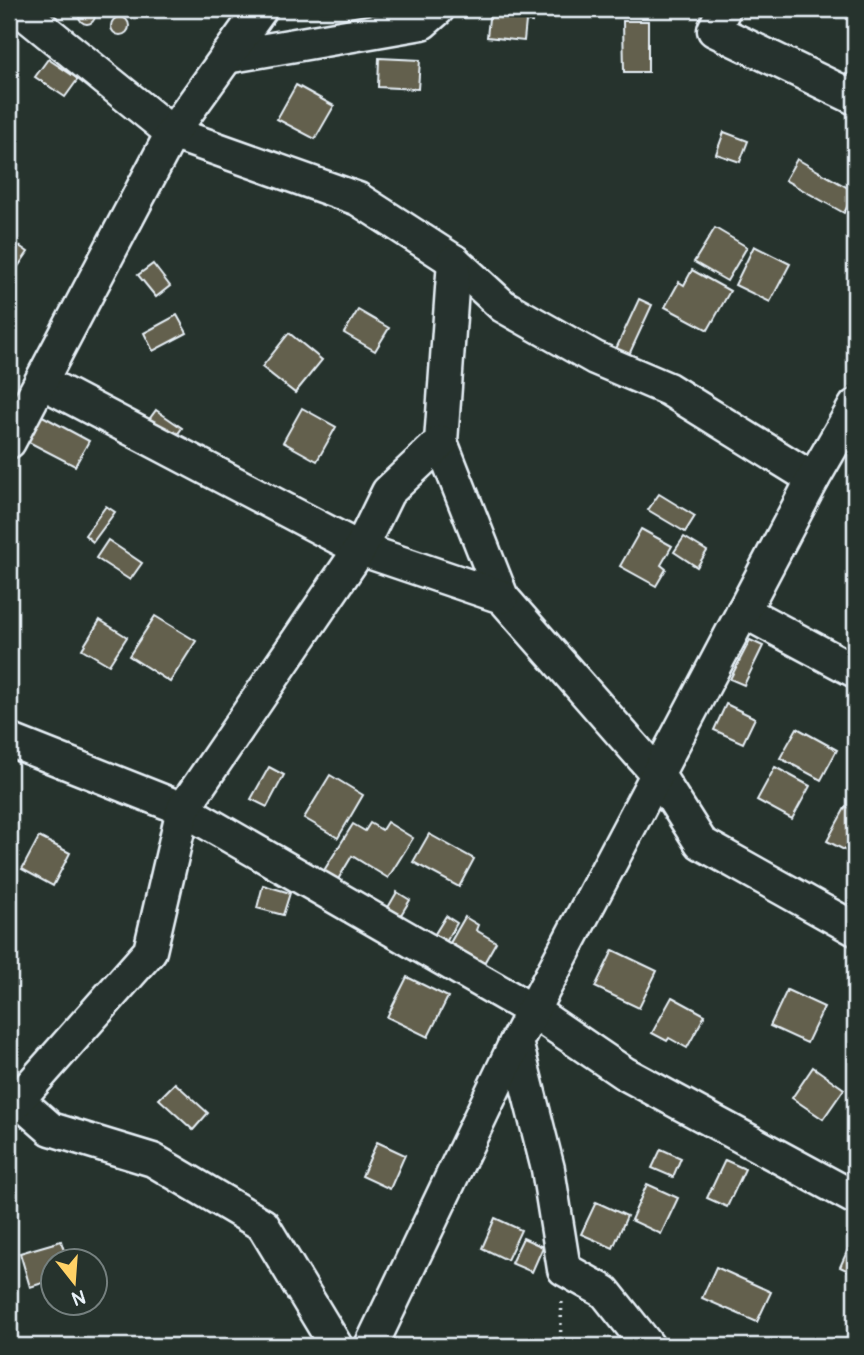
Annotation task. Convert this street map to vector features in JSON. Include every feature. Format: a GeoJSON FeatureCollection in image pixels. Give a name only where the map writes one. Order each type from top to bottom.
{"type":"FeatureCollection","features":[{"type":"Feature","properties":{"kind":"street"},"geometry":{"type":"LineString","coordinates":[[19,9],[172,133],[358,199],[454,261],[503,306],[595,358],[668,389],[813,479]]}},
{"type":"Feature","properties":{"kind":"street"},"geometry":{"type":"LineString","coordinates":[[13,425],[42,382],[172,133],[261,9]]}},
{"type":"Feature","properties":{"kind":"street"},"geometry":{"type":"LineString","coordinates":[[226,57],[422,23],[438,9]]}},
{"type":"Feature","properties":{"kind":"street"},"geometry":{"type":"LineString","coordinates":[[724,9],[714,30],[855,98]]}},
{"type":"Feature","properties":{"kind":"street"},"geometry":{"type":"LineString","coordinates":[[454,261],[441,442],[502,597],[658,775],[701,843],[855,929]]}},
{"type":"Feature","properties":{"kind":"street"},"geometry":{"type":"LineString","coordinates":[[42,382],[360,549],[502,597]]}},
{"type":"Feature","properties":{"kind":"street"},"geometry":{"type":"LineString","coordinates":[[371,1346],[516,1042],[813,479],[855,406]]}},
{"type":"Feature","properties":{"kind":"street"},"geometry":{"type":"LineString","coordinates":[[336,1346],[263,1225],[153,1160],[51,1129],[14,1106],[150,951],[183,809],[360,549],[388,492],[441,442]]}},
{"type":"Feature","properties":{"kind":"street"},"geometry":{"type":"LineString","coordinates":[[743,611],[855,671]]}},
{"type":"Feature","properties":{"kind":"street"},"geometry":{"type":"LineString","coordinates":[[9,740],[183,809],[533,1011],[624,1073],[855,1198]]}},
{"type":"Feature","properties":{"kind":"street"},"geometry":{"type":"LineString","coordinates":[[516,1042],[548,1169],[564,1269],[605,1292],[648,1346]]}},
{"type":"Feature","properties":{"kind":"path"},"geometry":{"type":"LineString","coordinates":[[560,1346],[564,1269]]}},
{"type":"Feature","properties":{"kind":"building"},"geometry":{"type":"Polygon","coordinates":[[[84,8],[90,8],[95,16],[93,22],[84,24],[79,19],[79,13],[84,8]]]}},
{"type":"Feature","properties":{"kind":"building"},"geometry":{"type":"Polygon","coordinates":[[[490,9],[534,9],[532,22],[526,21],[524,41],[487,37],[490,9]]]}},
{"type":"Feature","properties":{"kind":"building"},"geometry":{"type":"Polygon","coordinates":[[[120,17],[126,20],[129,26],[126,32],[120,35],[114,32],[111,26],[114,20],[120,17]]]}},
{"type":"Feature","properties":{"kind":"building"},"geometry":{"type":"Polygon","coordinates":[[[623,21],[648,21],[648,72],[624,72],[623,21]]]}},
{"type":"Feature","properties":{"kind":"building"},"geometry":{"type":"Polygon","coordinates":[[[379,58],[420,60],[418,89],[378,87],[379,58]]]}},
{"type":"Feature","properties":{"kind":"building"},"geometry":{"type":"Polygon","coordinates":[[[48,59],[78,79],[65,97],[35,77],[48,59]]]}},
{"type":"Feature","properties":{"kind":"building"},"geometry":{"type":"Polygon","coordinates":[[[296,85],[334,106],[315,139],[277,119],[296,85]]]}},
{"type":"Feature","properties":{"kind":"building"},"geometry":{"type":"Polygon","coordinates":[[[724,132],[748,141],[740,162],[716,154],[724,132]]]}},
{"type":"Feature","properties":{"kind":"building"},"geometry":{"type":"Polygon","coordinates":[[[797,159],[855,192],[844,213],[785,180],[797,159]]]}},
{"type":"Feature","properties":{"kind":"building"},"geometry":{"type":"Polygon","coordinates":[[[715,228],[747,247],[727,281],[694,262],[715,228]]]}},
{"type":"Feature","properties":{"kind":"building"},"geometry":{"type":"Polygon","coordinates":[[[9,239],[28,252],[15,271],[9,266],[9,239]]]}},
{"type":"Feature","properties":{"kind":"building"},"geometry":{"type":"Polygon","coordinates":[[[754,246],[790,264],[770,302],[735,285],[754,246]]]}},
{"type":"Feature","properties":{"kind":"building"},"geometry":{"type":"Polygon","coordinates":[[[153,264],[170,286],[156,297],[138,275],[153,264]]]}},
{"type":"Feature","properties":{"kind":"building"},"geometry":{"type":"Polygon","coordinates":[[[692,270],[730,291],[708,330],[665,307],[679,282],[684,285],[692,270]]]}},
{"type":"Feature","properties":{"kind":"building"},"geometry":{"type":"Polygon","coordinates":[[[639,299],[652,305],[628,357],[615,351],[639,299]]]}},
{"type":"Feature","properties":{"kind":"building"},"geometry":{"type":"Polygon","coordinates":[[[358,310],[389,328],[375,351],[344,333],[358,310]]]}},
{"type":"Feature","properties":{"kind":"building"},"geometry":{"type":"Polygon","coordinates":[[[177,315],[187,333],[153,351],[144,333],[177,315]]]}},
{"type":"Feature","properties":{"kind":"building"},"geometry":{"type":"Polygon","coordinates":[[[289,333],[322,360],[295,393],[262,367],[289,333]]]}},
{"type":"Feature","properties":{"kind":"building"},"geometry":{"type":"Polygon","coordinates":[[[302,408],[336,427],[317,461],[283,442],[302,408]]]}},
{"type":"Feature","properties":{"kind":"building"},"geometry":{"type":"Polygon","coordinates":[[[156,410],[182,428],[171,443],[145,425],[156,410]]]}},
{"type":"Feature","properties":{"kind":"building"},"geometry":{"type":"Polygon","coordinates":[[[35,412],[89,441],[75,466],[21,438],[35,412]]]}},
{"type":"Feature","properties":{"kind":"building"},"geometry":{"type":"Polygon","coordinates":[[[659,494],[695,516],[685,532],[648,510],[659,494]]]}},
{"type":"Feature","properties":{"kind":"building"},"geometry":{"type":"Polygon","coordinates":[[[106,506],[115,512],[93,542],[85,535],[106,506]]]}},
{"type":"Feature","properties":{"kind":"building"},"geometry":{"type":"Polygon","coordinates":[[[641,529],[672,546],[661,565],[666,569],[656,586],[620,566],[641,529]]]}},
{"type":"Feature","properties":{"kind":"building"},"geometry":{"type":"Polygon","coordinates":[[[684,537],[707,551],[697,567],[674,552],[684,537]]]}},
{"type":"Feature","properties":{"kind":"building"},"geometry":{"type":"Polygon","coordinates":[[[108,540],[142,563],[130,580],[96,558],[108,540]]]}},
{"type":"Feature","properties":{"kind":"building"},"geometry":{"type":"Polygon","coordinates":[[[155,616],[196,641],[170,682],[129,656],[155,616]]]}},
{"type":"Feature","properties":{"kind":"building"},"geometry":{"type":"Polygon","coordinates":[[[100,620],[127,637],[109,665],[82,649],[100,620]]]}},
{"type":"Feature","properties":{"kind":"building"},"geometry":{"type":"Polygon","coordinates":[[[750,640],[763,646],[744,685],[730,679],[750,640]]]}},
{"type":"Feature","properties":{"kind":"building"},"geometry":{"type":"Polygon","coordinates":[[[726,704],[755,718],[743,743],[714,730],[726,704]]]}},
{"type":"Feature","properties":{"kind":"building"},"geometry":{"type":"Polygon","coordinates":[[[797,728],[837,750],[821,780],[780,758],[797,728]]]}},
{"type":"Feature","properties":{"kind":"building"},"geometry":{"type":"Polygon","coordinates":[[[269,767],[284,775],[267,807],[251,799],[269,767]]]}},
{"type":"Feature","properties":{"kind":"building"},"geometry":{"type":"Polygon","coordinates":[[[775,767],[810,786],[792,819],[757,800],[775,767]]]}},
{"type":"Feature","properties":{"kind":"building"},"geometry":{"type":"Polygon","coordinates":[[[330,775],[363,795],[338,838],[304,818],[330,775]]]}},
{"type":"Feature","properties":{"kind":"building"},"geometry":{"type":"Polygon","coordinates":[[[846,806],[855,811],[855,847],[850,853],[827,841],[846,806]]]}},
{"type":"Feature","properties":{"kind":"building"},"geometry":{"type":"Polygon","coordinates":[[[387,822],[413,838],[388,878],[352,856],[337,881],[323,872],[353,824],[365,831],[370,823],[382,830],[387,822]]]}},
{"type":"Feature","properties":{"kind":"building"},"geometry":{"type":"Polygon","coordinates":[[[429,834],[474,859],[459,887],[413,862],[429,834]]]}},
{"type":"Feature","properties":{"kind":"building"},"geometry":{"type":"Polygon","coordinates":[[[39,837],[70,853],[53,886],[22,869],[39,837]]]}},
{"type":"Feature","properties":{"kind":"building"},"geometry":{"type":"Polygon","coordinates":[[[263,885],[290,893],[283,915],[257,908],[263,885]]]}},
{"type":"Feature","properties":{"kind":"building"},"geometry":{"type":"Polygon","coordinates":[[[397,892],[410,900],[399,918],[386,911],[397,892]]]}},
{"type":"Feature","properties":{"kind":"building"},"geometry":{"type":"Polygon","coordinates":[[[446,916],[457,923],[445,944],[433,937],[446,916]]]}},
{"type":"Feature","properties":{"kind":"building"},"geometry":{"type":"Polygon","coordinates":[[[465,917],[478,925],[476,930],[496,942],[484,963],[450,943],[465,917]]]}},
{"type":"Feature","properties":{"kind":"building"},"geometry":{"type":"Polygon","coordinates":[[[613,950],[657,971],[639,1008],[595,987],[613,950]]]}},
{"type":"Feature","properties":{"kind":"building"},"geometry":{"type":"Polygon","coordinates":[[[407,977],[448,997],[428,1037],[387,1017],[407,977]]]}},
{"type":"Feature","properties":{"kind":"building"},"geometry":{"type":"Polygon","coordinates":[[[787,990],[824,1007],[807,1043],[770,1026],[787,990]]]}},
{"type":"Feature","properties":{"kind":"building"},"geometry":{"type":"Polygon","coordinates":[[[672,997],[705,1015],[687,1048],[669,1038],[667,1041],[652,1033],[672,997]]]}},
{"type":"Feature","properties":{"kind":"building"},"geometry":{"type":"Polygon","coordinates":[[[813,1067],[844,1089],[823,1119],[792,1098],[813,1067]]]}},
{"type":"Feature","properties":{"kind":"building"},"geometry":{"type":"Polygon","coordinates":[[[175,1083],[208,1113],[193,1130],[159,1099],[175,1083]]]}},
{"type":"Feature","properties":{"kind":"building"},"geometry":{"type":"Polygon","coordinates":[[[377,1142],[405,1155],[390,1189],[362,1176],[377,1142]]]}},
{"type":"Feature","properties":{"kind":"building"},"geometry":{"type":"Polygon","coordinates":[[[661,1149],[681,1158],[673,1177],[652,1168],[661,1149]]]}},
{"type":"Feature","properties":{"kind":"building"},"geometry":{"type":"Polygon","coordinates":[[[725,1160],[745,1169],[727,1207],[707,1198],[725,1160]]]}},
{"type":"Feature","properties":{"kind":"building"},"geometry":{"type":"Polygon","coordinates":[[[647,1184],[678,1198],[661,1234],[631,1220],[647,1184]]]}},
{"type":"Feature","properties":{"kind":"building"},"geometry":{"type":"Polygon","coordinates":[[[596,1202],[627,1216],[613,1248],[581,1234],[596,1202]]]}},
{"type":"Feature","properties":{"kind":"building"},"geometry":{"type":"Polygon","coordinates":[[[495,1218],[521,1230],[507,1260],[482,1248],[495,1218]]]}},
{"type":"Feature","properties":{"kind":"building"},"geometry":{"type":"Polygon","coordinates":[[[855,1234],[855,1274],[840,1267],[855,1234]]]}},
{"type":"Feature","properties":{"kind":"building"},"geometry":{"type":"Polygon","coordinates":[[[523,1238],[543,1247],[532,1272],[511,1263],[523,1238]]]}},
{"type":"Feature","properties":{"kind":"building"},"geometry":{"type":"Polygon","coordinates":[[[61,1241],[63,1246],[44,1246],[61,1241]]]}},
{"type":"Feature","properties":{"kind":"building"},"geometry":{"type":"Polygon","coordinates":[[[38,1248],[38,1284],[30,1287],[20,1253],[38,1248]]]}},
{"type":"Feature","properties":{"kind":"building"},"geometry":{"type":"Polygon","coordinates":[[[716,1267],[771,1292],[757,1322],[702,1298],[716,1267]]]}}]}
